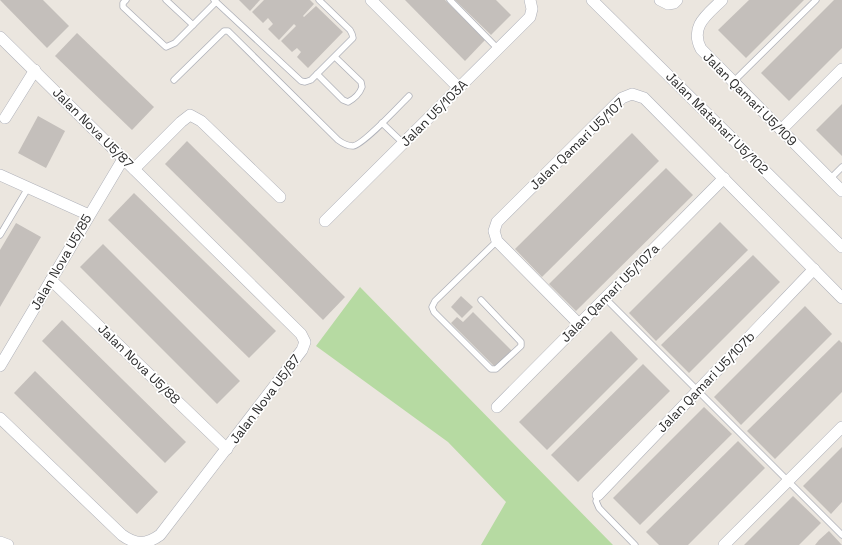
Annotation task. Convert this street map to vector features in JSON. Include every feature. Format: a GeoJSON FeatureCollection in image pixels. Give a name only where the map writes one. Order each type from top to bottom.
{"type":"FeatureCollection","features":[{"type":"Feature","properties":{"kind":"street"},"geometry":{"type":"LineString","coordinates":[[371,0],[459,88]]}},
{"type":"Feature","properties":{"kind":"street","name":"Jalan U5/103A"},"geometry":{"type":"LineString","coordinates":[[325,221],[530,17],[532,9],[530,0]]}},
{"type":"Feature","properties":{"kind":"street","name":"Jalan Matahari U5/102"},"geometry":{"type":"LineString","coordinates":[[592,0],[842,247]]}},
{"type":"Feature","properties":{"kind":"street","name":"Jalan Qamari U5/109"},"geometry":{"type":"LineString","coordinates":[[722,0],[702,20],[698,27],[696,35],[697,42],[701,49],[842,191]]}},
{"type":"Feature","properties":{"kind":"street","name":"Jalan Nova U5/87"},"geometry":{"type":"LineString","coordinates":[[0,37],[304,337],[305,346],[160,535],[150,542],[138,542],[130,540],[122,535],[0,418]]}},
{"type":"Feature","properties":{"kind":"street"},"geometry":{"type":"LineString","coordinates":[[5,118],[35,70]]}},
{"type":"Feature","properties":{"kind":"street"},"geometry":{"type":"LineString","coordinates":[[782,130],[842,70]]}},
{"type":"Feature","properties":{"kind":"street","name":"Jalan Qamari U5/107"},"geometry":{"type":"LineString","coordinates":[[497,241],[494,232],[497,222],[622,98],[632,94],[644,98],[842,298]]}},
{"type":"Feature","properties":{"kind":"street"},"geometry":{"type":"LineString","coordinates":[[134,169],[181,122],[190,115],[201,120],[280,197]]}},
{"type":"Feature","properties":{"kind":"street","name":"Jalan Nova U5/85"},"geometry":{"type":"LineString","coordinates":[[1,361],[123,159]]}},
{"type":"Feature","properties":{"kind":"street"},"geometry":{"type":"LineString","coordinates":[[0,175],[89,215]]}},
{"type":"Feature","properties":{"kind":"street","name":"Jalan Qamari U5/107a"},"geometry":{"type":"LineString","coordinates":[[497,407],[724,178]]}},
{"type":"Feature","properties":{"kind":"street"},"geometry":{"type":"LineString","coordinates":[[497,241],[579,324]]}},
{"type":"Feature","properties":{"kind":"street","name":"Jalan Qamari U5/107b"},"geometry":{"type":"LineString","coordinates":[[598,495],[814,269]]}},
{"type":"Feature","properties":{"kind":"street","name":"Jalan Nova U5/88"},"geometry":{"type":"LineString","coordinates":[[51,280],[227,449]]}},
{"type":"Feature","properties":{"kind":"street"},"geometry":{"type":"LineString","coordinates":[[724,545],[842,427]]}},
{"type":"Feature","properties":{"kind":"street"},"geometry":{"type":"LineString","coordinates":[[0,542],[8,545]]}},
{"type":"Feature","properties":{"kind":"lane"},"geometry":{"type":"LineString","coordinates":[[126,0],[123,3],[123,7],[166,47],[175,43],[215,1],[301,81],[305,82],[310,80],[353,38],[352,34],[319,0]]}},
{"type":"Feature","properties":{"kind":"lane"},"geometry":{"type":"LineString","coordinates":[[166,0],[193,25]]}},
{"type":"Feature","properties":{"kind":"lane"},"geometry":{"type":"LineString","coordinates":[[450,0],[498,49]]}},
{"type":"Feature","properties":{"kind":"lane"},"geometry":{"type":"LineString","coordinates":[[733,82],[816,0]]}},
{"type":"Feature","properties":{"kind":"lane"},"geometry":{"type":"LineString","coordinates":[[174,80],[224,31],[228,30],[338,140],[348,146],[354,146],[359,143],[409,96]]}},
{"type":"Feature","properties":{"kind":"lane"},"geometry":{"type":"LineString","coordinates":[[316,74],[343,100],[348,102],[352,100],[361,91],[361,82],[335,57]]}},
{"type":"Feature","properties":{"kind":"lane"},"geometry":{"type":"LineString","coordinates":[[382,123],[403,143]]}},
{"type":"Feature","properties":{"kind":"lane"},"geometry":{"type":"LineString","coordinates":[[830,179],[842,167]]}},
{"type":"Feature","properties":{"kind":"lane"},"geometry":{"type":"LineString","coordinates":[[0,235],[28,188]]}},
{"type":"Feature","properties":{"kind":"lane"},"geometry":{"type":"LineString","coordinates":[[481,300],[521,342],[521,346],[496,369],[491,369],[434,312],[432,307],[435,301],[497,241]]}},
{"type":"Feature","properties":{"kind":"lane"},"geometry":{"type":"LineString","coordinates":[[605,298],[842,535]]}},
{"type":"Feature","properties":{"kind":"lane"},"geometry":{"type":"LineString","coordinates":[[598,495],[596,501],[599,508],[635,545]]}},
{"type":"Feature","properties":{"kind":"green space"},"geometry":{"type":"Polygon","coordinates":[[[360,287],[613,545],[481,545],[506,502],[448,442],[316,346],[360,287]]]}},
{"type":"Feature","properties":{"kind":"building"},"geometry":{"type":"Polygon","coordinates":[[[0,0],[43,0],[69,26],[47,48],[0,0]]]}},
{"type":"Feature","properties":{"kind":"building"},"geometry":{"type":"Polygon","coordinates":[[[239,0],[260,0],[250,11],[239,0]]]}},
{"type":"Feature","properties":{"kind":"building"},"geometry":{"type":"Polygon","coordinates":[[[264,0],[310,0],[314,4],[303,16],[304,17],[316,6],[343,32],[308,68],[297,57],[301,52],[297,48],[292,52],[281,41],[296,26],[294,24],[279,40],[268,29],[273,24],[268,18],[263,23],[252,12],[264,0]]]}},
{"type":"Feature","properties":{"kind":"building"},"geometry":{"type":"Polygon","coordinates":[[[405,0],[445,0],[485,40],[465,61],[405,0]]]}},
{"type":"Feature","properties":{"kind":"building"},"geometry":{"type":"Polygon","coordinates":[[[455,0],[496,0],[511,15],[491,35],[455,0]]]}},
{"type":"Feature","properties":{"kind":"building"},"geometry":{"type":"Polygon","coordinates":[[[749,0],[804,0],[746,58],[718,30],[749,0]]]}},
{"type":"Feature","properties":{"kind":"building"},"geometry":{"type":"Polygon","coordinates":[[[834,0],[842,0],[842,48],[789,101],[761,73],[834,0]]]}},
{"type":"Feature","properties":{"kind":"building"},"geometry":{"type":"Polygon","coordinates":[[[77,33],[154,107],[132,130],[55,56],[77,33]]]}},
{"type":"Feature","properties":{"kind":"building"},"geometry":{"type":"Polygon","coordinates":[[[842,104],[842,156],[816,130],[842,104]]]}},
{"type":"Feature","properties":{"kind":"building"},"geometry":{"type":"Polygon","coordinates":[[[38,116],[65,131],[46,168],[18,153],[38,116]]]}},
{"type":"Feature","properties":{"kind":"building"},"geometry":{"type":"Polygon","coordinates":[[[632,133],[659,161],[542,277],[515,249],[632,133]]]}},
{"type":"Feature","properties":{"kind":"building"},"geometry":{"type":"Polygon","coordinates":[[[187,141],[345,297],[323,320],[165,164],[187,141]]]}},
{"type":"Feature","properties":{"kind":"building"},"geometry":{"type":"Polygon","coordinates":[[[666,168],[693,195],[576,311],[549,284],[666,168]]]}},
{"type":"Feature","properties":{"kind":"building"},"geometry":{"type":"Polygon","coordinates":[[[134,193],[276,331],[249,358],[108,220],[134,193]]]}},
{"type":"Feature","properties":{"kind":"building"},"geometry":{"type":"Polygon","coordinates":[[[720,222],[748,250],[656,341],[629,313],[720,222]]]}},
{"type":"Feature","properties":{"kind":"building"},"geometry":{"type":"Polygon","coordinates":[[[16,223],[41,237],[0,307],[0,250],[16,223]]]}},
{"type":"Feature","properties":{"kind":"building"},"geometry":{"type":"Polygon","coordinates":[[[103,244],[240,381],[217,404],[80,267],[103,244]]]}},
{"type":"Feature","properties":{"kind":"building"},"geometry":{"type":"Polygon","coordinates":[[[753,255],[780,282],[689,373],[661,345],[753,255]]]}},
{"type":"Feature","properties":{"kind":"building"},"geometry":{"type":"Polygon","coordinates":[[[461,296],[473,307],[462,318],[451,307],[461,296]]]}},
{"type":"Feature","properties":{"kind":"building"},"geometry":{"type":"Polygon","coordinates":[[[805,306],[832,334],[741,425],[714,397],[805,306]]]}},
{"type":"Feature","properties":{"kind":"building"},"geometry":{"type":"Polygon","coordinates":[[[473,312],[512,351],[495,367],[451,323],[457,317],[463,322],[473,312]]]}},
{"type":"Feature","properties":{"kind":"building"},"geometry":{"type":"Polygon","coordinates":[[[62,320],[186,442],[165,463],[42,341],[62,320]]]}},
{"type":"Feature","properties":{"kind":"building"},"geometry":{"type":"Polygon","coordinates":[[[611,331],[638,359],[547,450],[519,422],[611,331]]]}},
{"type":"Feature","properties":{"kind":"building"},"geometry":{"type":"Polygon","coordinates":[[[839,340],[842,343],[842,392],[775,459],[747,431],[839,340]]]}},
{"type":"Feature","properties":{"kind":"building"},"geometry":{"type":"Polygon","coordinates":[[[643,364],[670,391],[578,482],[551,455],[643,364]]]}},
{"type":"Feature","properties":{"kind":"building"},"geometry":{"type":"Polygon","coordinates":[[[35,371],[158,492],[137,514],[14,393],[35,371]]]}},
{"type":"Feature","properties":{"kind":"building"},"geometry":{"type":"Polygon","coordinates":[[[704,407],[732,434],[640,525],[613,498],[704,407]]]}},
{"type":"Feature","properties":{"kind":"building"},"geometry":{"type":"Polygon","coordinates":[[[738,441],[765,468],[688,545],[659,545],[646,532],[738,441]]]}},
{"type":"Feature","properties":{"kind":"building"},"geometry":{"type":"Polygon","coordinates":[[[842,447],[842,502],[831,514],[803,486],[842,447]]]}},
{"type":"Feature","properties":{"kind":"building"},"geometry":{"type":"Polygon","coordinates":[[[793,496],[821,523],[799,545],[744,545],[793,496]]]}},
{"type":"Feature","properties":{"kind":"building"},"geometry":{"type":"Polygon","coordinates":[[[829,531],[842,545],[815,545],[819,540],[829,531]]]}}]}
